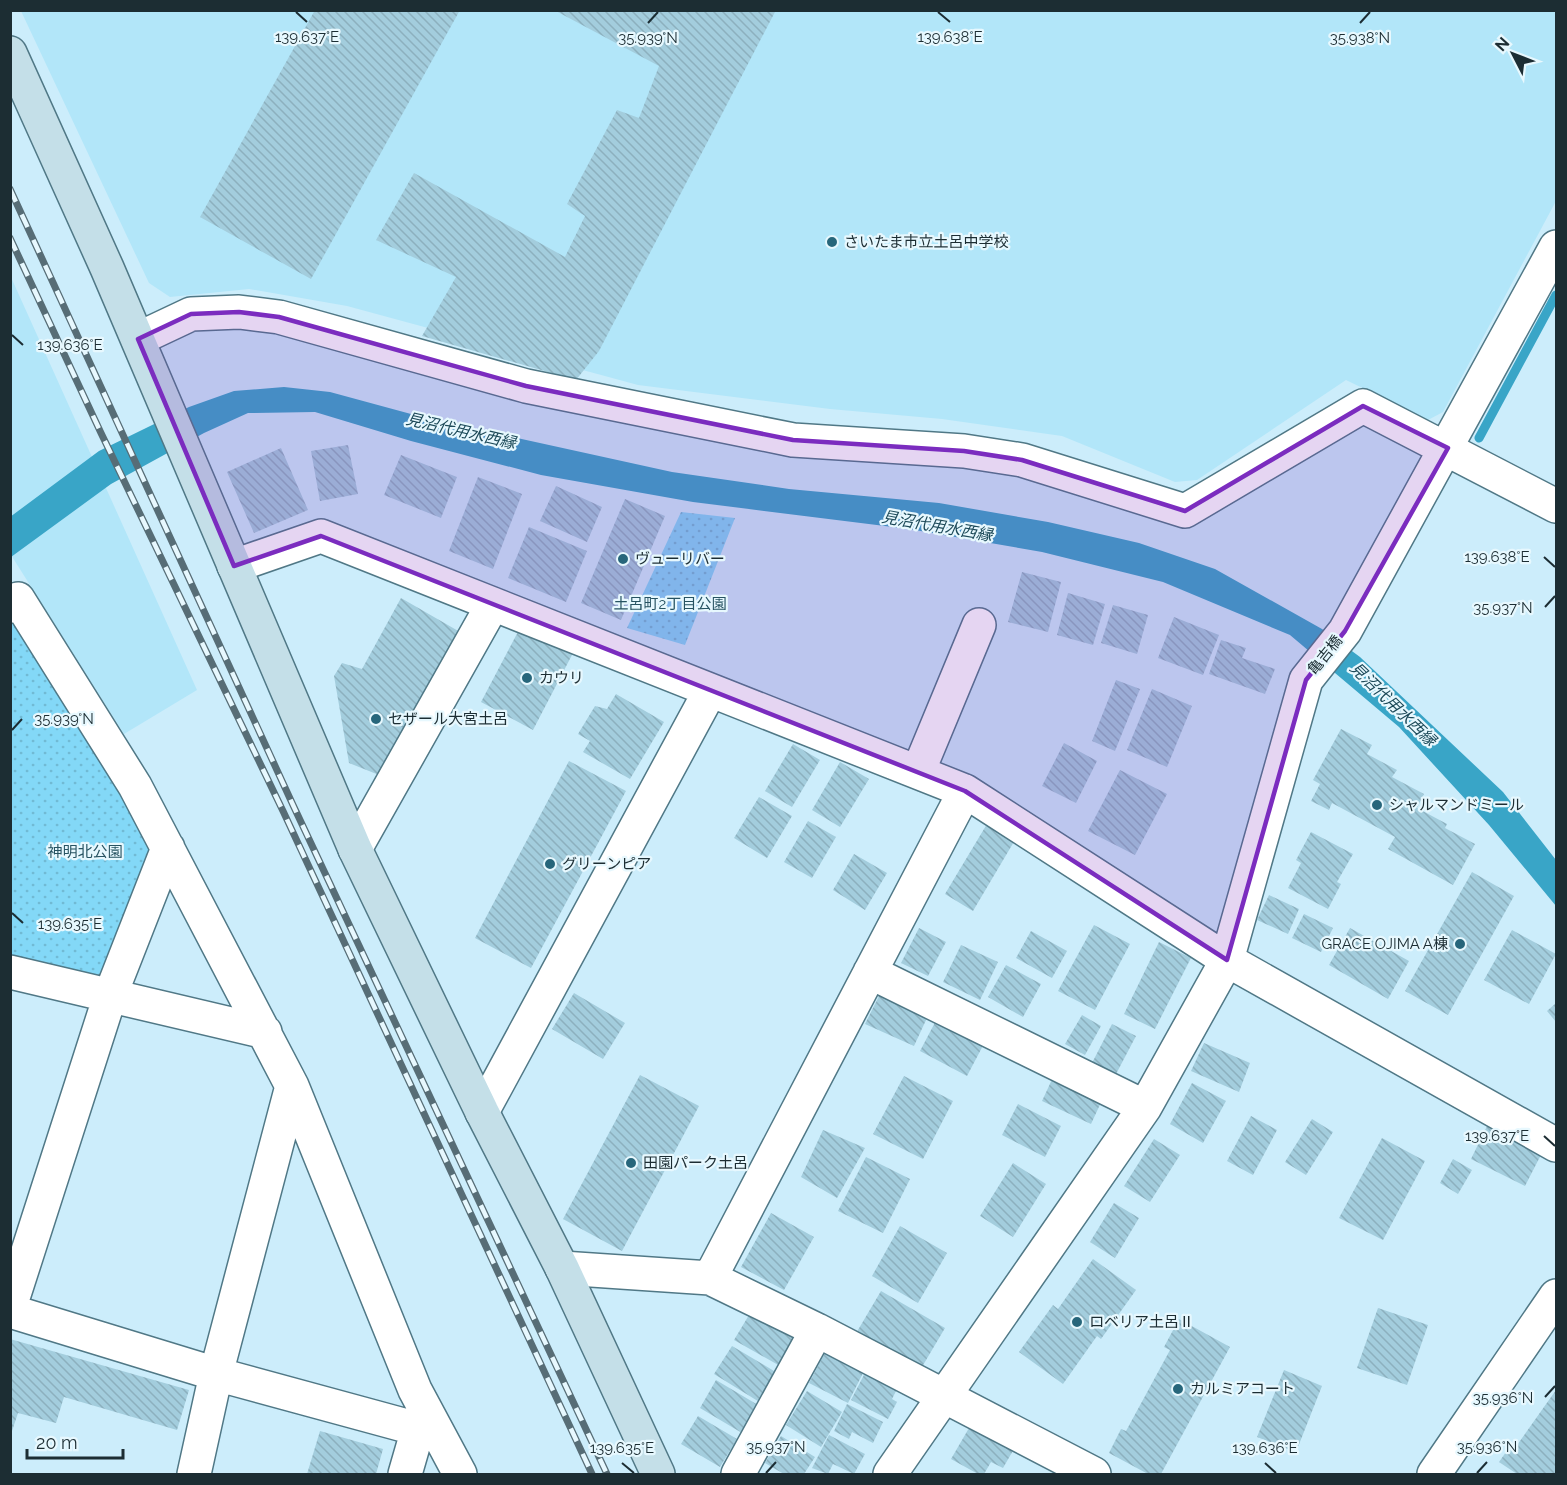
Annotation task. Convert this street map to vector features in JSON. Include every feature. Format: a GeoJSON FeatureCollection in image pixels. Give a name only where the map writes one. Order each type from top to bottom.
{"type":"FeatureCollection","features":[{"type":"Feature","properties":{"kind":"street"},"geometry":{"type":"LineString","coordinates":[[10,53],[138,339],[355,849],[482,1112],[562,1268],[658,1474]]}},
{"type":"Feature","properties":{"kind":"street","name":"亀吉橋"},"geometry":{"type":"LineString","coordinates":[[1227,960],[1305,680],[1345,631],[1557,247]]}},
{"type":"Feature","properties":{"kind":"street"},"geometry":{"type":"LineString","coordinates":[[138,339],[191,314],[239,312],[279,317],[526,386],[793,440],[964,450],[1022,460],[1185,511],[1363,406],[1557,506]]}},
{"type":"Feature","properties":{"kind":"street"},"geometry":{"type":"LineString","coordinates":[[234,566],[321,536],[965,790],[1227,960],[1557,1145]]}},
{"type":"Feature","properties":{"kind":"street"},"geometry":{"type":"LineString","coordinates":[[10,606],[18,599],[135,786],[265,1032],[292,1086],[415,1390],[427,1428],[460,1474]]}},
{"type":"Feature","properties":{"kind":"street"},"geometry":{"type":"LineString","coordinates":[[355,849],[493,604]]}},
{"type":"Feature","properties":{"kind":"street"},"geometry":{"type":"LineString","coordinates":[[918,772],[979,625]]}},
{"type":"Feature","properties":{"kind":"street"},"geometry":{"type":"LineString","coordinates":[[482,1112],[710,691]]}},
{"type":"Feature","properties":{"kind":"street"},"geometry":{"type":"LineString","coordinates":[[710,1278],[965,790]]}},
{"type":"Feature","properties":{"kind":"street"},"geometry":{"type":"LineString","coordinates":[[168,848],[110,996],[10,1309],[216,1374],[427,1428]]}},
{"type":"Feature","properties":{"kind":"street"},"geometry":{"type":"LineString","coordinates":[[890,1474],[1145,1107],[1227,960]]}},
{"type":"Feature","properties":{"kind":"street"},"geometry":{"type":"LineString","coordinates":[[10,972],[265,1032]]}},
{"type":"Feature","properties":{"kind":"street"},"geometry":{"type":"LineString","coordinates":[[870,972],[1145,1107]]}},
{"type":"Feature","properties":{"kind":"street"},"geometry":{"type":"LineString","coordinates":[[194,1474],[216,1374],[292,1086]]}},
{"type":"Feature","properties":{"kind":"street"},"geometry":{"type":"LineString","coordinates":[[562,1268],[710,1278],[817,1329],[1095,1474]]}},
{"type":"Feature","properties":{"kind":"street"},"geometry":{"type":"LineString","coordinates":[[1445,1471],[1557,1296]]}},
{"type":"Feature","properties":{"kind":"street"},"geometry":{"type":"LineString","coordinates":[[738,1474],[817,1329]]}},
{"type":"Feature","properties":{"kind":"street"},"geometry":{"type":"LineString","coordinates":[[405,1474],[427,1428]]}},
{"type":"Feature","properties":{"kind":"highlighted area"},"geometry":{"type":"Polygon","coordinates":[[[239,312],[279,317],[526,386],[793,440],[964,451],[1022,460],[1185,511],[1363,406],[1448,448],[1345,631],[1306,680],[1227,960],[965,791],[321,536],[234,566],[138,339],[191,314],[239,312]]]}},
{"type":"Feature","properties":{"kind":"shaded area","name":"さいたま市立土呂中学校"},"geometry":{"type":"Polygon","coordinates":[[[21,11],[1556,11],[1556,201],[1443,412],[1428,420],[1346,380],[1197,480],[1175,482],[1062,436],[942,419],[830,409],[638,385],[347,306],[249,289],[170,297],[149,283],[21,11]]]}},
{"type":"Feature","properties":{"kind":"shaded area"},"geometry":{"type":"Polygon","coordinates":[[[10,275],[197,690],[124,734],[11,555],[10,275]]]}},
{"type":"Feature","properties":{"kind":"green space","name":"土呂町2丁目公園"},"geometry":{"type":"Polygon","coordinates":[[[681,512],[735,518],[685,645],[627,628],[681,512]]]}},
{"type":"Feature","properties":{"kind":"green space","name":"神明北公園"},"geometry":{"type":"Polygon","coordinates":[[[10,606],[168,848],[110,996],[11,972],[10,606]]]}},
{"type":"Feature","properties":{"kind":"water","name":"見沼代用水西縁"},"geometry":{"type":"Polygon","coordinates":[[[284,387],[330,392],[422,417],[672,472],[789,489],[939,503],[1048,522],[1139,543],[1215,569],[1322,629],[1360,657],[1503,792],[1556,860],[1556,906],[1489,825],[1399,727],[1290,635],[1163,582],[1042,552],[909,529],[693,502],[541,475],[411,441],[315,412],[248,413],[204,433],[111,484],[11,557],[10,517],[99,451],[189,407],[234,391],[284,387]]]}},
{"type":"Feature","properties":{"kind":"building"},"geometry":{"type":"Polygon","coordinates":[[[315,10],[460,10],[311,279],[200,217],[315,10]]]}},
{"type":"Feature","properties":{"kind":"building"},"geometry":{"type":"Polygon","coordinates":[[[554,10],[776,10],[599,351],[576,380],[422,336],[456,277],[376,240],[414,173],[565,257],[585,216],[567,204],[617,110],[639,118],[659,66],[554,10]]]}},
{"type":"Feature","properties":{"kind":"building"},"geometry":{"type":"Polygon","coordinates":[[[348,445],[358,494],[320,501],[311,451],[348,445]]]}},
{"type":"Feature","properties":{"kind":"building"},"geometry":{"type":"Polygon","coordinates":[[[281,448],[308,510],[254,533],[227,472],[281,448]]]}},
{"type":"Feature","properties":{"kind":"building"},"geometry":{"type":"Polygon","coordinates":[[[401,455],[457,477],[441,518],[384,495],[401,455]]]}},
{"type":"Feature","properties":{"kind":"building"},"geometry":{"type":"Polygon","coordinates":[[[478,477],[522,494],[493,569],[449,551],[478,477]]]}},
{"type":"Feature","properties":{"kind":"building"},"geometry":{"type":"Polygon","coordinates":[[[556,486],[602,507],[587,542],[540,521],[556,486]]]}},
{"type":"Feature","properties":{"kind":"building","name":"ヴューリバー"},"geometry":{"type":"Polygon","coordinates":[[[625,499],[665,516],[621,620],[581,603],[625,499]]]}},
{"type":"Feature","properties":{"kind":"building"},"geometry":{"type":"Polygon","coordinates":[[[529,527],[587,551],[566,602],[508,578],[529,527]]]}},
{"type":"Feature","properties":{"kind":"building"},"geometry":{"type":"Polygon","coordinates":[[[1022,572],[1061,582],[1048,632],[1008,622],[1022,572]]]}},
{"type":"Feature","properties":{"kind":"building"},"geometry":{"type":"Polygon","coordinates":[[[1068,593],[1105,604],[1093,645],[1057,635],[1068,593]]]}},
{"type":"Feature","properties":{"kind":"building","name":"セザール大宮土呂"},"geometry":{"type":"Polygon","coordinates":[[[401,598],[460,632],[379,775],[349,763],[334,676],[342,663],[362,669],[401,598]]]}},
{"type":"Feature","properties":{"kind":"building"},"geometry":{"type":"Polygon","coordinates":[[[1113,605],[1148,615],[1137,654],[1101,643],[1113,605]]]}},
{"type":"Feature","properties":{"kind":"building"},"geometry":{"type":"Polygon","coordinates":[[[1174,617],[1219,635],[1203,675],[1158,658],[1174,617]]]}},
{"type":"Feature","properties":{"kind":"building","name":"カウリ"},"geometry":{"type":"Polygon","coordinates":[[[521,626],[573,653],[533,730],[481,702],[521,626]]]}},
{"type":"Feature","properties":{"kind":"building"},"geometry":{"type":"Polygon","coordinates":[[[1221,640],[1246,648],[1242,658],[1275,669],[1265,694],[1209,674],[1221,640]]]}},
{"type":"Feature","properties":{"kind":"building"},"geometry":{"type":"Polygon","coordinates":[[[1116,680],[1140,689],[1115,751],[1092,741],[1116,680]]]}},
{"type":"Feature","properties":{"kind":"building"},"geometry":{"type":"Polygon","coordinates":[[[1152,689],[1192,706],[1167,767],[1127,750],[1152,689]]]}},
{"type":"Feature","properties":{"kind":"building"},"geometry":{"type":"Polygon","coordinates":[[[616,694],[664,722],[630,779],[583,752],[590,741],[578,734],[595,706],[607,709],[616,694]]]}},
{"type":"Feature","properties":{"kind":"building","name":"シャルマンドミール"},"geometry":{"type":"Polygon","coordinates":[[[1341,729],[1372,745],[1367,754],[1397,770],[1392,777],[1424,794],[1417,808],[1447,824],[1445,828],[1475,844],[1453,885],[1388,849],[1395,837],[1332,803],[1329,810],[1311,801],[1320,784],[1313,780],[1341,729]]]}},
{"type":"Feature","properties":{"kind":"building"},"geometry":{"type":"Polygon","coordinates":[[[1064,743],[1097,761],[1076,803],[1042,786],[1064,743]]]}},
{"type":"Feature","properties":{"kind":"building"},"geometry":{"type":"Polygon","coordinates":[[[793,744],[820,760],[792,807],[765,791],[793,744]]]}},
{"type":"Feature","properties":{"kind":"building","name":"グリーンピア"},"geometry":{"type":"Polygon","coordinates":[[[569,761],[626,791],[531,968],[475,938],[569,761]]]}},
{"type":"Feature","properties":{"kind":"building"},"geometry":{"type":"Polygon","coordinates":[[[840,762],[869,779],[840,827],[812,810],[840,762]]]}},
{"type":"Feature","properties":{"kind":"building"},"geometry":{"type":"Polygon","coordinates":[[[1120,770],[1167,794],[1135,855],[1088,831],[1120,770]]]}},
{"type":"Feature","properties":{"kind":"building"},"geometry":{"type":"Polygon","coordinates":[[[759,797],[792,816],[767,858],[734,838],[759,797]]]}},
{"type":"Feature","properties":{"kind":"building"},"geometry":{"type":"Polygon","coordinates":[[[808,821],[836,837],[812,878],[784,862],[808,821]]]}},
{"type":"Feature","properties":{"kind":"building"},"geometry":{"type":"Polygon","coordinates":[[[987,824],[1015,840],[973,911],[945,894],[987,824]]]}},
{"type":"Feature","properties":{"kind":"building"},"geometry":{"type":"Polygon","coordinates":[[[1311,832],[1353,854],[1337,882],[1341,884],[1328,909],[1288,888],[1301,863],[1296,860],[1311,832]]]}},
{"type":"Feature","properties":{"kind":"building"},"geometry":{"type":"Polygon","coordinates":[[[854,854],[887,873],[865,910],[833,890],[854,854]]]}},
{"type":"Feature","properties":{"kind":"building","name":"GRACE OJIMA A棟"},"geometry":{"type":"Polygon","coordinates":[[[1472,872],[1514,896],[1448,1015],[1405,991],[1472,872]]]}},
{"type":"Feature","properties":{"kind":"building"},"geometry":{"type":"Polygon","coordinates":[[[1269,895],[1299,909],[1288,934],[1257,920],[1269,895]]]}},
{"type":"Feature","properties":{"kind":"building"},"geometry":{"type":"Polygon","coordinates":[[[1304,914],[1333,928],[1321,952],[1292,938],[1304,914]]]}},
{"type":"Feature","properties":{"kind":"building"},"geometry":{"type":"Polygon","coordinates":[[[1094,925],[1130,944],[1095,1010],[1058,991],[1094,925]]]}},
{"type":"Feature","properties":{"kind":"building"},"geometry":{"type":"Polygon","coordinates":[[[919,928],[946,942],[928,976],[901,963],[919,928]]]}},
{"type":"Feature","properties":{"kind":"building"},"geometry":{"type":"Polygon","coordinates":[[[1350,928],[1409,961],[1388,999],[1329,965],[1350,928]]]}},
{"type":"Feature","properties":{"kind":"building"},"geometry":{"type":"Polygon","coordinates":[[[1512,930],[1556,954],[1529,1004],[1484,980],[1512,930]]]}},
{"type":"Feature","properties":{"kind":"building"},"geometry":{"type":"Polygon","coordinates":[[[1031,931],[1067,951],[1052,978],[1016,958],[1031,931]]]}},
{"type":"Feature","properties":{"kind":"building"},"geometry":{"type":"Polygon","coordinates":[[[1159,942],[1191,958],[1155,1029],[1124,1014],[1159,942]]]}},
{"type":"Feature","properties":{"kind":"building"},"geometry":{"type":"Polygon","coordinates":[[[961,945],[998,962],[980,1000],[943,982],[961,945]]]}},
{"type":"Feature","properties":{"kind":"building"},"geometry":{"type":"Polygon","coordinates":[[[1006,965],[1041,984],[1023,1017],[988,997],[1006,965]]]}},
{"type":"Feature","properties":{"kind":"building"},"geometry":{"type":"Polygon","coordinates":[[[885,984],[933,1005],[914,1046],[865,1024],[885,984]]]}},
{"type":"Feature","properties":{"kind":"building"},"geometry":{"type":"Polygon","coordinates":[[[574,993],[625,1023],[603,1059],[552,1029],[574,993]]]}},
{"type":"Feature","properties":{"kind":"building"},"geometry":{"type":"Polygon","coordinates":[[[1556,1003],[1556,1022],[1547,1011],[1556,1003]]]}},
{"type":"Feature","properties":{"kind":"building"},"geometry":{"type":"Polygon","coordinates":[[[940,1013],[987,1038],[967,1076],[920,1051],[940,1013]]]}},
{"type":"Feature","properties":{"kind":"building"},"geometry":{"type":"Polygon","coordinates":[[[1082,1015],[1101,1026],[1085,1055],[1065,1044],[1082,1015]]]}},
{"type":"Feature","properties":{"kind":"building"},"geometry":{"type":"Polygon","coordinates":[[[1112,1024],[1136,1036],[1115,1076],[1092,1063],[1112,1024]]]}},
{"type":"Feature","properties":{"kind":"building"},"geometry":{"type":"Polygon","coordinates":[[[1204,1043],[1250,1063],[1239,1092],[1191,1071],[1204,1043]]]}},
{"type":"Feature","properties":{"kind":"building"},"geometry":{"type":"Polygon","coordinates":[[[1055,1073],[1104,1096],[1091,1124],[1042,1101],[1055,1073]]]}},
{"type":"Feature","properties":{"kind":"building","name":"田園パーク土呂"},"geometry":{"type":"Polygon","coordinates":[[[640,1075],[699,1106],[622,1251],[563,1219],[640,1075]]]}},
{"type":"Feature","properties":{"kind":"building"},"geometry":{"type":"Polygon","coordinates":[[[904,1076],[953,1101],[923,1159],[873,1134],[904,1076]]]}},
{"type":"Feature","properties":{"kind":"building"},"geometry":{"type":"Polygon","coordinates":[[[1192,1083],[1226,1101],[1203,1143],[1170,1124],[1192,1083]]]}},
{"type":"Feature","properties":{"kind":"building"},"geometry":{"type":"Polygon","coordinates":[[[1018,1104],[1061,1126],[1045,1157],[1002,1135],[1018,1104]]]}},
{"type":"Feature","properties":{"kind":"building"},"geometry":{"type":"Polygon","coordinates":[[[1251,1116],[1277,1130],[1253,1175],[1227,1161],[1251,1116]]]}},
{"type":"Feature","properties":{"kind":"building"},"geometry":{"type":"Polygon","coordinates":[[[1312,1119],[1333,1132],[1306,1175],[1285,1162],[1312,1119]]]}},
{"type":"Feature","properties":{"kind":"building"},"geometry":{"type":"Polygon","coordinates":[[[1489,1122],[1544,1149],[1525,1186],[1471,1159],[1489,1122]]]}},
{"type":"Feature","properties":{"kind":"building"},"geometry":{"type":"Polygon","coordinates":[[[823,1130],[865,1148],[837,1198],[801,1177],[823,1130]]]}},
{"type":"Feature","properties":{"kind":"building"},"geometry":{"type":"Polygon","coordinates":[[[1382,1138],[1425,1161],[1383,1240],[1339,1218],[1382,1138]]]}},
{"type":"Feature","properties":{"kind":"building"},"geometry":{"type":"Polygon","coordinates":[[[1154,1139],[1180,1155],[1150,1202],[1124,1186],[1154,1139]]]}},
{"type":"Feature","properties":{"kind":"building"},"geometry":{"type":"Polygon","coordinates":[[[866,1157],[910,1179],[883,1233],[838,1211],[866,1157]]]}},
{"type":"Feature","properties":{"kind":"building"},"geometry":{"type":"Polygon","coordinates":[[[1453,1159],[1472,1170],[1458,1194],[1440,1183],[1453,1159]]]}},
{"type":"Feature","properties":{"kind":"building"},"geometry":{"type":"Polygon","coordinates":[[[1013,1163],[1046,1184],[1013,1237],[980,1216],[1013,1163]]]}},
{"type":"Feature","properties":{"kind":"building"},"geometry":{"type":"Polygon","coordinates":[[[1114,1203],[1139,1218],[1115,1258],[1090,1242],[1114,1203]]]}},
{"type":"Feature","properties":{"kind":"building"},"geometry":{"type":"Polygon","coordinates":[[[771,1213],[814,1237],[784,1290],[741,1267],[771,1213]]]}},
{"type":"Feature","properties":{"kind":"building"},"geometry":{"type":"Polygon","coordinates":[[[900,1226],[947,1253],[918,1303],[872,1276],[900,1226]]]}},
{"type":"Feature","properties":{"kind":"building","name":"ロベリア土呂Ⅱ"},"geometry":{"type":"Polygon","coordinates":[[[1093,1259],[1136,1290],[1101,1339],[1097,1336],[1063,1384],[1019,1352],[1053,1305],[1058,1309],[1093,1259]]]}},
{"type":"Feature","properties":{"kind":"building"},"geometry":{"type":"Polygon","coordinates":[[[881,1291],[945,1328],[919,1372],[855,1335],[881,1291]]]}},
{"type":"Feature","properties":{"kind":"building"},"geometry":{"type":"Polygon","coordinates":[[[1378,1308],[1428,1325],[1407,1385],[1357,1368],[1378,1308]]]}},
{"type":"Feature","properties":{"kind":"building"},"geometry":{"type":"Polygon","coordinates":[[[752,1310],[798,1336],[780,1366],[734,1340],[752,1310]]]}},
{"type":"Feature","properties":{"kind":"building","name":"カルミアコート"},"geometry":{"type":"Polygon","coordinates":[[[1179,1319],[1230,1347],[1161,1474],[1148,1474],[1109,1453],[1121,1429],[1126,1431],[1170,1350],[1164,1347],[1179,1319]]]}},
{"type":"Feature","properties":{"kind":"building"},"geometry":{"type":"Polygon","coordinates":[[[10,1339],[189,1390],[177,1430],[64,1397],[56,1423],[18,1413],[10,1437],[10,1339]]]}},
{"type":"Feature","properties":{"kind":"building"},"geometry":{"type":"Polygon","coordinates":[[[732,1346],[779,1374],[761,1403],[714,1374],[732,1346]]]}},
{"type":"Feature","properties":{"kind":"building"},"geometry":{"type":"Polygon","coordinates":[[[828,1347],[866,1367],[848,1403],[809,1383],[828,1347]]]}},
{"type":"Feature","properties":{"kind":"building"},"geometry":{"type":"Polygon","coordinates":[[[1284,1370],[1322,1386],[1296,1452],[1257,1437],[1284,1370]]]}},
{"type":"Feature","properties":{"kind":"building"},"geometry":{"type":"Polygon","coordinates":[[[866,1371],[898,1387],[892,1399],[897,1402],[888,1419],[851,1400],[866,1371]]]}},
{"type":"Feature","properties":{"kind":"building"},"geometry":{"type":"Polygon","coordinates":[[[716,1380],[758,1405],[742,1433],[700,1408],[716,1380]]]}},
{"type":"Feature","properties":{"kind":"building"},"geometry":{"type":"Polygon","coordinates":[[[1556,1390],[1556,1471],[1554,1474],[1517,1474],[1499,1462],[1511,1445],[1515,1448],[1556,1390]]]}},
{"type":"Feature","properties":{"kind":"building"},"geometry":{"type":"Polygon","coordinates":[[[807,1391],[842,1412],[821,1447],[786,1425],[807,1391]]]}},
{"type":"Feature","properties":{"kind":"building"},"geometry":{"type":"Polygon","coordinates":[[[847,1404],[883,1422],[873,1443],[852,1432],[849,1439],[834,1431],[847,1404]]]}},
{"type":"Feature","properties":{"kind":"building"},"geometry":{"type":"Polygon","coordinates":[[[698,1416],[737,1439],[720,1467],[681,1444],[698,1416]]]}},
{"type":"Feature","properties":{"kind":"building"},"geometry":{"type":"Polygon","coordinates":[[[969,1428],[1014,1449],[1003,1468],[991,1462],[984,1474],[978,1474],[951,1459],[969,1428]]]}},
{"type":"Feature","properties":{"kind":"building"},"geometry":{"type":"Polygon","coordinates":[[[320,1431],[383,1449],[376,1474],[307,1474],[320,1431]]]}},
{"type":"Feature","properties":{"kind":"building"},"geometry":{"type":"Polygon","coordinates":[[[829,1435],[865,1454],[854,1474],[833,1464],[828,1474],[812,1468],[829,1435]]]}},
{"type":"Feature","properties":{"kind":"building"},"geometry":{"type":"Polygon","coordinates":[[[781,1436],[815,1457],[804,1474],[784,1474],[765,1463],[781,1436]]]}},
{"type":"Feature","properties":{"kind":"waterway"},"geometry":{"type":"LineString","coordinates":[[1479,438],[1556,295]]}},
{"type":"Feature","properties":{"kind":"railway"},"geometry":{"type":"LineString","coordinates":[[10,189],[293,805],[607,1474]]}},
{"type":"Feature","properties":{"kind":"railway"},"geometry":{"type":"LineString","coordinates":[[10,238],[283,811],[592,1474]]}},
{"type":"Feature","properties":{"kind":"place","name":"さいたま市立土呂中学校"},"geometry":{"type":"Point","coordinates":[832,242]}},
{"type":"Feature","properties":{"kind":"place","name":"ヴューリバー"},"geometry":{"type":"Point","coordinates":[623,559]}},
{"type":"Feature","properties":{"kind":"place","name":"カウリ"},"geometry":{"type":"Point","coordinates":[527,678]}},
{"type":"Feature","properties":{"kind":"place","name":"セザール大宮土呂"},"geometry":{"type":"Point","coordinates":[376,719]}},
{"type":"Feature","properties":{"kind":"place","name":"シャルマンドミール"},"geometry":{"type":"Point","coordinates":[1377,805]}},
{"type":"Feature","properties":{"kind":"place","name":"グリーンピア"},"geometry":{"type":"Point","coordinates":[550,864]}},
{"type":"Feature","properties":{"kind":"place","name":"GRACE OJIMA A棟"},"geometry":{"type":"Point","coordinates":[1460,944]}},
{"type":"Feature","properties":{"kind":"place","name":"田園パーク土呂"},"geometry":{"type":"Point","coordinates":[631,1163]}},
{"type":"Feature","properties":{"kind":"place","name":"ロベリア土呂Ⅱ"},"geometry":{"type":"Point","coordinates":[1077,1322]}},
{"type":"Feature","properties":{"kind":"place","name":"カルミアコート"},"geometry":{"type":"Point","coordinates":[1178,1389]}}]}
